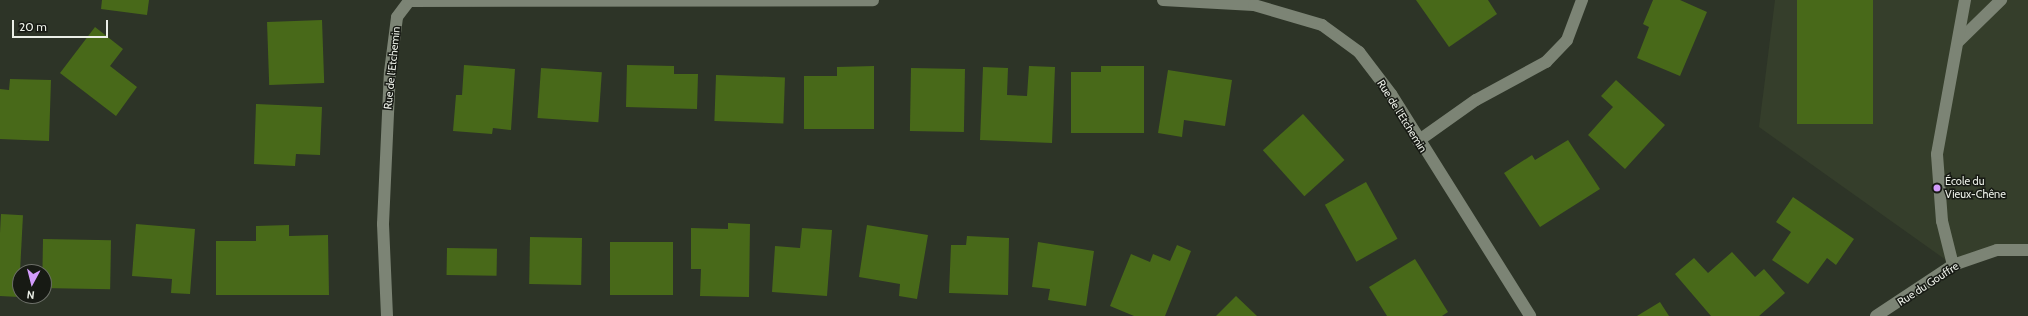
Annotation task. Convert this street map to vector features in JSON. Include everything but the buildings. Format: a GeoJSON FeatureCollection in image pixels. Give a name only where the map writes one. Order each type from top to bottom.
{"type":"FeatureCollection","features":[{"type":"Feature","properties":{"kind":"street","name":"Rue de l'Etchemin"},"geometry":{"type":"LineString","coordinates":[[387,316],[383,224],[390,72],[398,17],[409,0],[873,0]]}},
{"type":"Feature","properties":{"kind":"street","name":"Rue de l'Etchemin"},"geometry":{"type":"LineString","coordinates":[[1162,0],[1254,5],[1322,25],[1359,52],[1392,94],[1418,141],[1530,316]]}},
{"type":"Feature","properties":{"kind":"street"},"geometry":{"type":"LineString","coordinates":[[1418,141],[1476,100],[1546,62],[1567,40],[1582,0]]}},
{"type":"Feature","properties":{"kind":"street"},"geometry":{"type":"LineString","coordinates":[[1953,265],[1942,222],[1938,154],[1955,45],[1961,31],[1965,0]]}},
{"type":"Feature","properties":{"kind":"street"},"geometry":{"type":"LineString","coordinates":[[1955,45],[2001,0]]}},
{"type":"Feature","properties":{"kind":"street","name":"Rue du Gouffre"},"geometry":{"type":"LineString","coordinates":[[1876,316],[1953,265],[1997,250],[2028,250]]}},
{"type":"Feature","properties":{"kind":"shaded area","name":"École du Vieux-Chêne"},"geometry":{"type":"Polygon","coordinates":[[[1775,0],[2028,0],[2028,250],[1953,265],[1759,127],[1775,0]]]}},
{"type":"Feature","properties":{"kind":"place","name":"École du Vieux-Chêne"},"geometry":{"type":"Point","coordinates":[1937,188]}}]}
